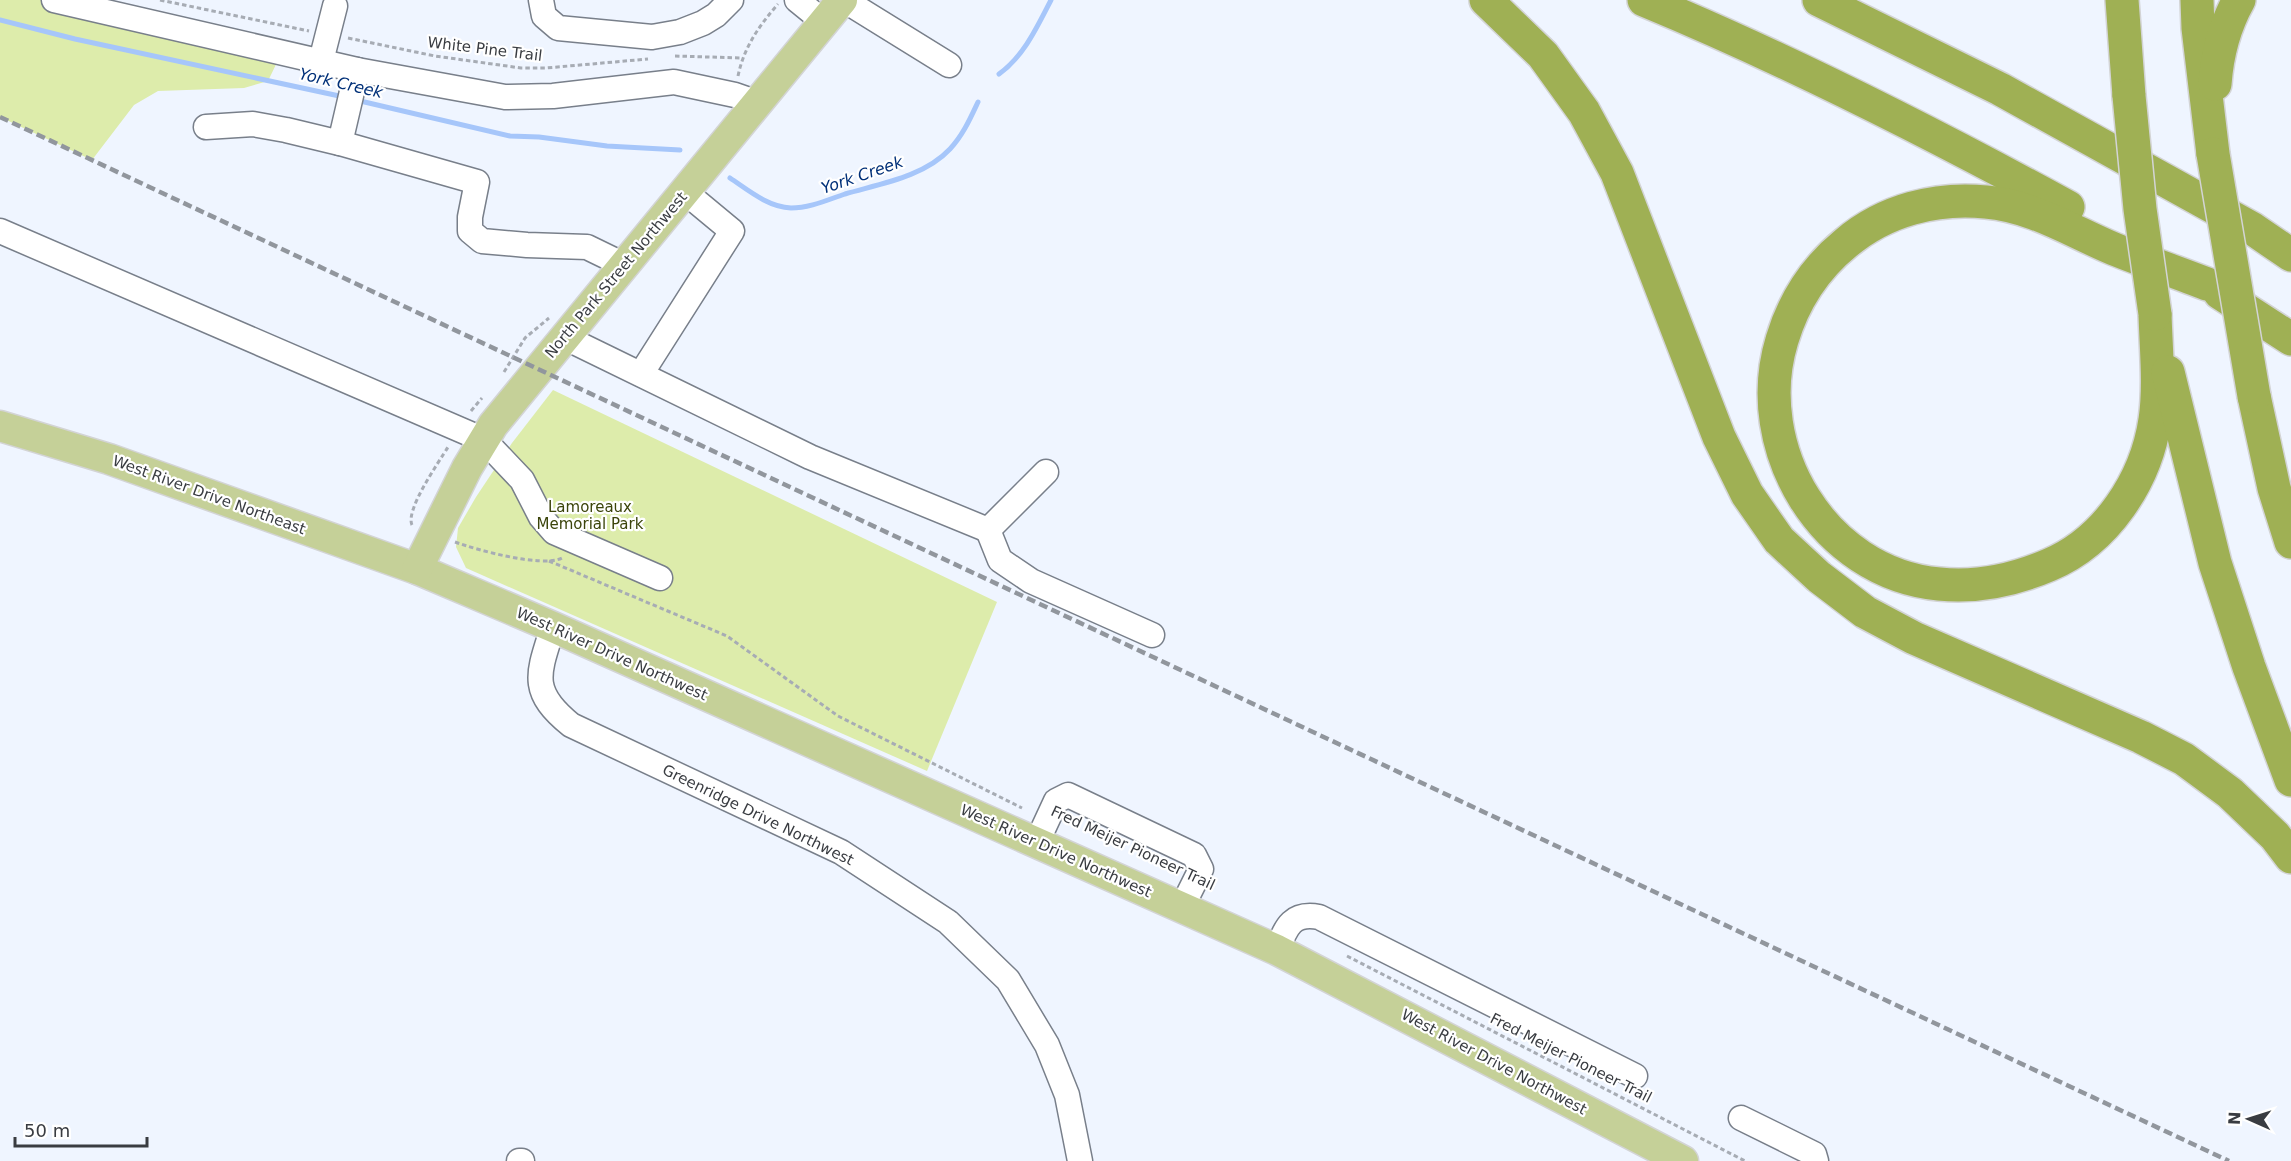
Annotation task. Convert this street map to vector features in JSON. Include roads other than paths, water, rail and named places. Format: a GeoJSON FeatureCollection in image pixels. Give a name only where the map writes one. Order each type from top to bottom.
{"type":"FeatureCollection","features":[{"type":"Feature","properties":{"kind":"highway"},"geometry":{"type":"LineString","coordinates":[[1486,0],[1543,55],[1584,112],[1617,173],[1719,437],[1747,494],[1779,540],[1819,577],[1865,612],[1914,638],[2141,737],[2184,759],[2230,793],[2275,836],[2291,857]]}},
{"type":"Feature","properties":{"kind":"highway"},"geometry":{"type":"LineString","coordinates":[[1644,0],[1855,96],[2019,180],[2207,284],[2291,339]]}},
{"type":"Feature","properties":{"kind":"highway"},"geometry":{"type":"LineString","coordinates":[[1819,0],[2000,90],[2253,230],[2291,255]]}},
{"type":"Feature","properties":{"kind":"highway"},"geometry":{"type":"LineString","coordinates":[[2122,0],[2140,209],[2155,314],[2184,440],[2216,563],[2249,667],[2291,780]]}},
{"type":"Feature","properties":{"kind":"highway"},"geometry":{"type":"LineString","coordinates":[[2197,0],[2198,28],[2212,141],[2254,396],[2274,488],[2291,543]]}},
{"type":"Feature","properties":{"kind":"highway"},"geometry":{"type":"LineString","coordinates":[[2212,141],[2217,61],[2239,0]]}},
{"type":"Feature","properties":{"kind":"highway"},"geometry":{"type":"LineString","coordinates":[[2155,314],[2155,420],[2139,473],[2120,507],[2091,538],[2058,562],[1995,582],[1954,585],[1923,581],[1892,571],[1852,549],[1828,528],[1804,498],[1788,468],[1777,431],[1773,389],[1775,364],[1791,313],[1814,274],[1835,252],[1866,228],[1895,213],[1917,206],[1960,200],[2006,204],[2041,215],[2112,248],[2207,284]]}},
{"type":"Feature","properties":{"kind":"highway"},"geometry":{"type":"LineString","coordinates":[[2253,230],[2291,244]]}},
{"type":"Feature","properties":{"kind":"main road","name":"North Park Street Northwest"},"geometry":{"type":"LineString","coordinates":[[417,569],[467,468],[493,425],[837,7]]}},
{"type":"Feature","properties":{"kind":"main road","name":"West River Drive Northeast"},"geometry":{"type":"LineString","coordinates":[[0,426],[110,459],[417,569]]}},
{"type":"Feature","properties":{"kind":"main road","name":"West River Drive Northwest"},"geometry":{"type":"LineString","coordinates":[[417,569],[1042,831],[1182,907],[1276,950],[1683,1161]]}},
{"type":"Feature","properties":{"kind":"street"},"geometry":{"type":"LineString","coordinates":[[54,0],[321,61],[352,90],[505,98],[553,96],[674,82],[735,95],[758,103]]}},
{"type":"Feature","properties":{"kind":"street"},"geometry":{"type":"LineString","coordinates":[[541,0],[544,16],[558,28],[576,30],[651,48],[680,32],[703,23],[716,15],[731,0]]}},
{"type":"Feature","properties":{"kind":"street"},"geometry":{"type":"LineString","coordinates":[[797,0],[837,7],[949,65]]}},
{"type":"Feature","properties":{"kind":"street"},"geometry":{"type":"LineString","coordinates":[[321,61],[335,6]]}},
{"type":"Feature","properties":{"kind":"street"},"geometry":{"type":"LineString","coordinates":[[340,143],[352,90]]}},
{"type":"Feature","properties":{"kind":"street"},"geometry":{"type":"LineString","coordinates":[[206,127],[253,124],[340,143],[477,182],[470,217],[470,231],[482,241],[586,247],[624,265]]}},
{"type":"Feature","properties":{"kind":"street"},"geometry":{"type":"LineString","coordinates":[[642,374],[732,231],[685,192]]}},
{"type":"Feature","properties":{"kind":"street"},"geometry":{"type":"LineString","coordinates":[[0,231],[484,440],[522,480],[541,517],[554,532],[660,578]]}},
{"type":"Feature","properties":{"kind":"street"},"geometry":{"type":"LineString","coordinates":[[564,337],[810,457],[988,530],[1000,560],[1031,581],[1152,635]]}},
{"type":"Feature","properties":{"kind":"street"},"geometry":{"type":"LineString","coordinates":[[988,530],[1046,472]]}},
{"type":"Feature","properties":{"kind":"street","name":"Greenridge Drive Northwest"},"geometry":{"type":"LineString","coordinates":[[553,627],[543,660],[542,692],[553,710],[571,725],[841,852],[948,922],[1008,980],[1047,1045],[1067,1095],[1080,1161]]}},
{"type":"Feature","properties":{"kind":"street"},"geometry":{"type":"LineString","coordinates":[[1042,831],[1056,801],[1068,795],[1194,855],[1202,869],[1182,907]]}},
{"type":"Feature","properties":{"kind":"street"},"geometry":{"type":"LineString","coordinates":[[1276,950],[1291,922],[1303,916],[1319,917],[1635,1076]]}},
{"type":"Feature","properties":{"kind":"street"},"geometry":{"type":"LineString","coordinates":[[1741,1118],[1814,1154],[1816,1161]]}},
{"type":"Feature","properties":{"kind":"waterway","name":"York Creek"},"geometry":{"type":"LineString","coordinates":[[999,74],[1023,50],[1051,0]]}},
{"type":"Feature","properties":{"kind":"waterway","name":"York Creek"},"geometry":{"type":"LineString","coordinates":[[0,20],[75,39],[344,97]]}},
{"type":"Feature","properties":{"kind":"waterway","name":"York Creek"},"geometry":{"type":"LineString","coordinates":[[356,100],[510,136],[539,137],[607,146],[680,150]]}},
{"type":"Feature","properties":{"kind":"waterway","name":"York Creek"},"geometry":{"type":"LineString","coordinates":[[730,178],[751,193],[774,205],[791,208],[812,205],[886,183],[914,173],[939,159],[959,138],[978,102]]}},
{"type":"Feature","properties":{"kind":"railway"},"geometry":{"type":"LineString","coordinates":[[0,117],[2229,1161]]}},
{"type":"Feature","properties":{"kind":"park label","name":"Lamoreaux Memorial Park"},"geometry":{"type":"Point","coordinates":[590,516]}}]}
